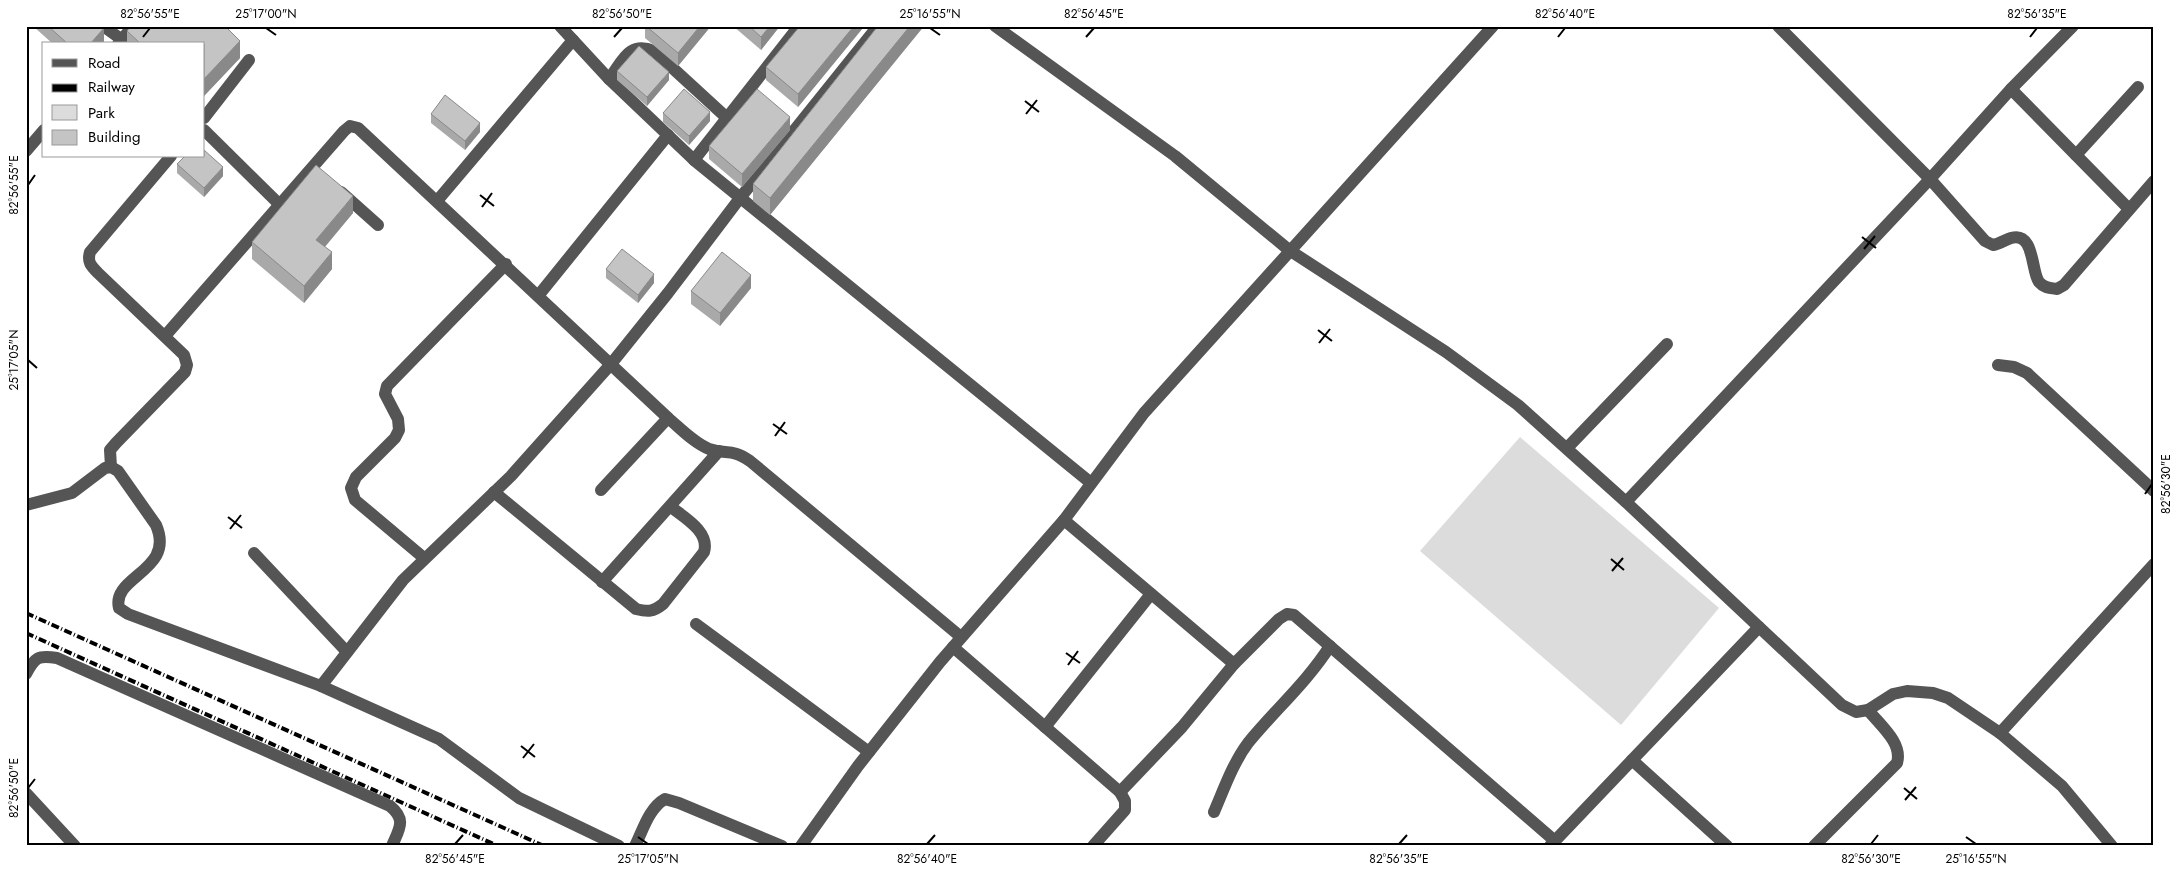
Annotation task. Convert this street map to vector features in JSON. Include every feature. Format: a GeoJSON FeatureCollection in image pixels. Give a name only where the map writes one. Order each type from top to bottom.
{"type":"FeatureCollection","features":[{"type":"Feature","properties":{"kind":"street"},"geometry":{"type":"LineString","coordinates":[[104,26],[119,42],[132,26]]}},
{"type":"Feature","properties":{"kind":"street"},"geometry":{"type":"LineString","coordinates":[[560,26],[609,79],[694,160],[1091,483]]}},
{"type":"Feature","properties":{"kind":"street"},"geometry":{"type":"LineString","coordinates":[[694,160],[799,26]]}},
{"type":"Feature","properties":{"kind":"street"},"geometry":{"type":"LineString","coordinates":[[320,686],[403,580],[529,458],[611,364],[740,198],[878,26]]}},
{"type":"Feature","properties":{"kind":"street"},"geometry":{"type":"LineString","coordinates":[[995,26],[1175,156],[1289,250],[1446,352],[1518,405],[1626,502],[1842,705],[1856,712],[1868,710],[1893,694],[1907,691],[1933,693],[1948,698],[2000,733],[2062,786],[2112,846]]}},
{"type":"Feature","properties":{"kind":"street"},"geometry":{"type":"LineString","coordinates":[[801,846],[869,752],[957,642],[1064,520],[1144,413],[1493,26]]}},
{"type":"Feature","properties":{"kind":"street"},"geometry":{"type":"LineString","coordinates":[[1778,26],[1930,178],[1985,241],[1993,245],[2012,237],[2026,243],[2030,250],[2038,281],[2044,287],[2057,289],[2064,285],[2154,180]]}},
{"type":"Feature","properties":{"kind":"street"},"geometry":{"type":"LineString","coordinates":[[1626,502],[1930,178],[2010,89],[2073,26]]}},
{"type":"Feature","properties":{"kind":"street"},"geometry":{"type":"LineString","coordinates":[[437,201],[573,40]]}},
{"type":"Feature","properties":{"kind":"street"},"geometry":{"type":"LineString","coordinates":[[609,79],[634,48],[643,47],[654,51],[727,118]]}},
{"type":"Feature","properties":{"kind":"street"},"geometry":{"type":"LineString","coordinates":[[205,117],[250,60]]}},
{"type":"Feature","properties":{"kind":"street"},"geometry":{"type":"LineString","coordinates":[[2076,155],[2138,86]]}},
{"type":"Feature","properties":{"kind":"street"},"geometry":{"type":"LineString","coordinates":[[2010,89],[2129,209]]}},
{"type":"Feature","properties":{"kind":"street"},"geometry":{"type":"LineString","coordinates":[[165,336],[279,204],[316,169],[344,130],[350,126],[358,128],[506,264],[668,418],[701,445],[719,451],[731,451],[750,461],[957,642],[1045,727],[1120,792],[1125,801],[1125,810],[1092,846]]}},
{"type":"Feature","properties":{"kind":"street"},"geometry":{"type":"LineString","coordinates":[[205,131],[279,204]]}},
{"type":"Feature","properties":{"kind":"street"},"geometry":{"type":"LineString","coordinates":[[26,151],[42,132]]}},
{"type":"Feature","properties":{"kind":"street"},"geometry":{"type":"LineString","coordinates":[[538,296],[668,135]]}},
{"type":"Feature","properties":{"kind":"street"},"geometry":{"type":"LineString","coordinates":[[111,467],[110,450],[185,372],[187,365],[184,355],[90,266],[88,259],[90,252],[169,158]]}},
{"type":"Feature","properties":{"kind":"street"},"geometry":{"type":"LineString","coordinates":[[334,186],[378,225]]}},
{"type":"Feature","properties":{"kind":"street"},"geometry":{"type":"LineString","coordinates":[[424,558],[355,500],[351,488],[356,477],[395,438],[399,430],[398,419],[385,394],[387,386],[506,264]]}},
{"type":"Feature","properties":{"kind":"street"},"geometry":{"type":"LineString","coordinates":[[1567,448],[1667,344]]}},
{"type":"Feature","properties":{"kind":"street"},"geometry":{"type":"LineString","coordinates":[[1998,365],[2014,367],[2027,373],[2154,491]]}},
{"type":"Feature","properties":{"kind":"street"},"geometry":{"type":"LineString","coordinates":[[601,490],[668,418]]}},
{"type":"Feature","properties":{"kind":"street"},"geometry":{"type":"LineString","coordinates":[[602,582],[671,507],[719,451]]}},
{"type":"Feature","properties":{"kind":"street"},"geometry":{"type":"LineString","coordinates":[[26,505],[72,493],[105,468],[111,467],[118,471],[156,525],[160,534],[161,545],[152,562],[121,593],[117,601],[119,608],[137,617],[320,686],[439,739],[519,798],[619,846]]}},
{"type":"Feature","properties":{"kind":"street"},"geometry":{"type":"LineString","coordinates":[[494,492],[636,609],[648,612],[656,610],[663,604],[704,552],[706,544],[699,530],[671,507]]}},
{"type":"Feature","properties":{"kind":"street"},"geometry":{"type":"LineString","coordinates":[[1064,520],[1234,664]]}},
{"type":"Feature","properties":{"kind":"street"},"geometry":{"type":"LineString","coordinates":[[254,553],[347,652]]}},
{"type":"Feature","properties":{"kind":"street"},"geometry":{"type":"LineString","coordinates":[[2000,733],[2154,564]]}},
{"type":"Feature","properties":{"kind":"street"},"geometry":{"type":"LineString","coordinates":[[1045,727],[1151,594]]}},
{"type":"Feature","properties":{"kind":"street"},"geometry":{"type":"LineString","coordinates":[[1120,792],[1182,727],[1234,664],[1287,614],[1294,615],[1553,843],[1759,627]]}},
{"type":"Feature","properties":{"kind":"street"},"geometry":{"type":"LineString","coordinates":[[696,624],[869,752]]}},
{"type":"Feature","properties":{"kind":"street"},"geometry":{"type":"LineString","coordinates":[[1214,812],[1239,758],[1248,744],[1307,679],[1330,646]]}},
{"type":"Feature","properties":{"kind":"street"},"geometry":{"type":"LineString","coordinates":[[26,674],[32,661],[42,656],[56,658],[390,806],[398,813],[401,820],[400,828],[392,846]]}},
{"type":"Feature","properties":{"kind":"street"},"geometry":{"type":"LineString","coordinates":[[1814,846],[1897,763],[1900,755],[1897,745],[1868,710]]}},
{"type":"Feature","properties":{"kind":"street"},"geometry":{"type":"LineString","coordinates":[[1632,760],[1727,846]]}},
{"type":"Feature","properties":{"kind":"street"},"geometry":{"type":"LineString","coordinates":[[26,793],[75,846]]}},
{"type":"Feature","properties":{"kind":"street"},"geometry":{"type":"LineString","coordinates":[[635,846],[657,803],[665,799],[679,803],[782,846]]}},
{"type":"Feature","properties":{"kind":"green space"},"geometry":{"type":"Polygon","coordinates":[[[1520,437],[1719,608],[1621,725],[1420,551],[1520,437]]]}},
{"type":"Feature","properties":{"kind":"building"},"geometry":{"type":"Polygon","coordinates":[[[48,26],[102,26],[104,28],[92,42],[66,42],[48,26]]]}},
{"type":"Feature","properties":{"kind":"building"},"geometry":{"type":"Polygon","coordinates":[[[131,26],[225,26],[240,41],[205,78],[205,42],[139,42],[127,31],[131,26]]]}},
{"type":"Feature","properties":{"kind":"building"},"geometry":{"type":"Polygon","coordinates":[[[646,26],[700,26],[678,53],[646,26]]]}},
{"type":"Feature","properties":{"kind":"building"},"geometry":{"type":"Polygon","coordinates":[[[749,26],[770,26],[761,37],[749,26]]]}},
{"type":"Feature","properties":{"kind":"building"},"geometry":{"type":"Polygon","coordinates":[[[800,26],[854,26],[798,94],[766,67],[800,26]]]}},
{"type":"Feature","properties":{"kind":"building"},"geometry":{"type":"Polygon","coordinates":[[[878,26],[910,26],[770,198],[753,184],[878,26]]]}},
{"type":"Feature","properties":{"kind":"building"},"geometry":{"type":"Polygon","coordinates":[[[639,46],[669,72],[647,97],[617,71],[639,46]]]}},
{"type":"Feature","properties":{"kind":"building"},"geometry":{"type":"Polygon","coordinates":[[[684,89],[710,112],[689,136],[663,113],[684,89]]]}},
{"type":"Feature","properties":{"kind":"building"},"geometry":{"type":"Polygon","coordinates":[[[757,89],[790,117],[742,174],[709,146],[757,89]]]}},
{"type":"Feature","properties":{"kind":"building"},"geometry":{"type":"Polygon","coordinates":[[[445,95],[480,123],[465,141],[431,114],[445,95]]]}},
{"type":"Feature","properties":{"kind":"building"},"geometry":{"type":"Polygon","coordinates":[[[205,151],[223,167],[204,188],[177,164],[183,158],[205,158],[205,151]]]}},
{"type":"Feature","properties":{"kind":"building"},"geometry":{"type":"Polygon","coordinates":[[[316,165],[353,196],[316,240],[332,252],[304,286],[252,242],[316,165]]]}},
{"type":"Feature","properties":{"kind":"building"},"geometry":{"type":"Polygon","coordinates":[[[622,249],[654,274],[638,295],[606,269],[622,249]]]}},
{"type":"Feature","properties":{"kind":"building"},"geometry":{"type":"Polygon","coordinates":[[[722,252],[751,275],[720,313],[691,291],[722,252]]]}},
{"type":"Feature","properties":{"kind":"railway"},"geometry":{"type":"LineString","coordinates":[[26,613],[544,846]]}},
{"type":"Feature","properties":{"kind":"railway"},"geometry":{"type":"LineString","coordinates":[[26,633],[498,846]]}}]}
